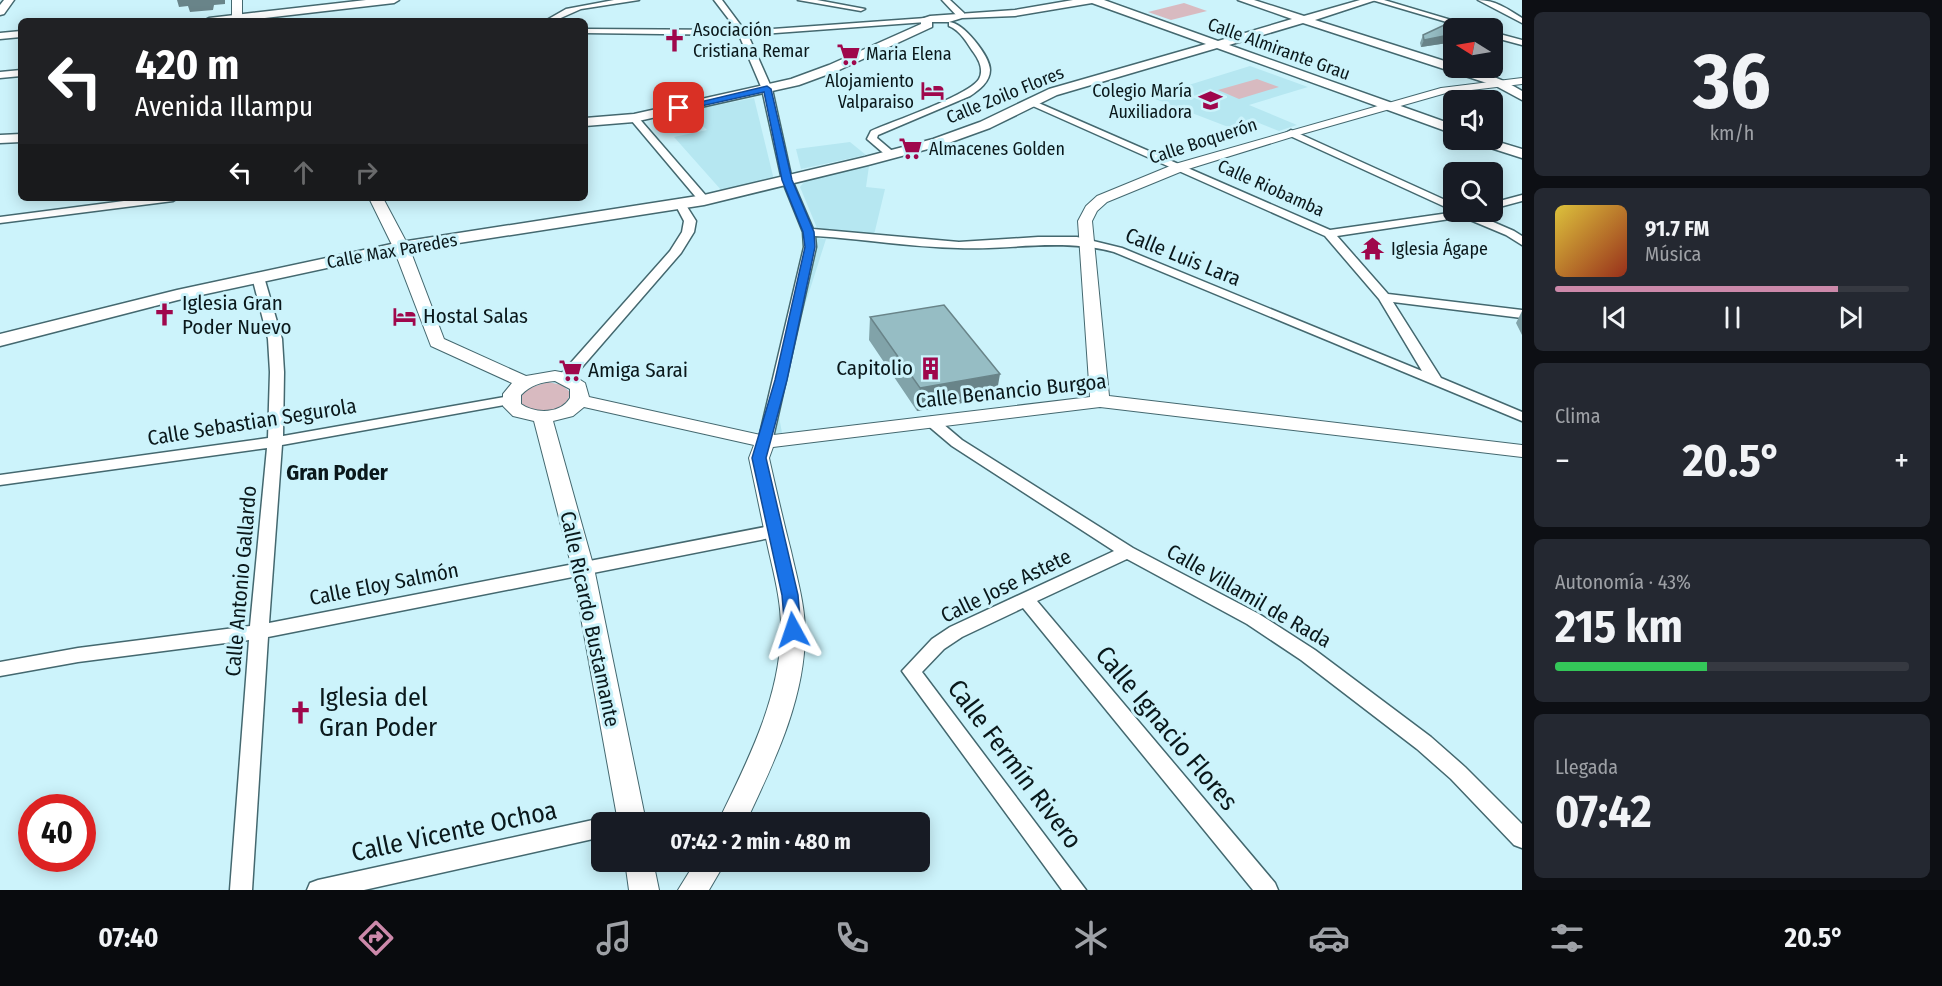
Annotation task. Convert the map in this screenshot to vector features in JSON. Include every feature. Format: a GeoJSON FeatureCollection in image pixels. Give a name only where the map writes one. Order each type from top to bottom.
{"type":"FeatureCollection","features":[{"type":"Feature","properties":{"kind":"main road"},"geometry":{"type":"LineString","coordinates":[[0,12],[9,0]]}},
{"type":"Feature","properties":{"kind":"main road"},"geometry":{"type":"LineString","coordinates":[[253,18],[394,0]]}},
{"type":"Feature","properties":{"kind":"main road"},"geometry":{"type":"LineString","coordinates":[[588,122],[634,118],[767,89],[833,69],[927,22],[942,27],[962,15],[1015,14],[1093,0]]}},
{"type":"Feature","properties":{"kind":"main road","name":"Calle Almirante Grau"},"geometry":{"type":"LineString","coordinates":[[1093,0],[1443,126]]}},
{"type":"Feature","properties":{"kind":"main road"},"geometry":{"type":"LineString","coordinates":[[1243,0],[1500,83],[1522,96]]}},
{"type":"Feature","properties":{"kind":"main road","name":"Calle Zoilo Flores"},"geometry":{"type":"LineString","coordinates":[[787,180],[892,155],[985,125],[1053,92],[1371,0]]}},
{"type":"Feature","properties":{"kind":"main road"},"geometry":{"type":"LineString","coordinates":[[0,36],[18,34]]}},
{"type":"Feature","properties":{"kind":"main road"},"geometry":{"type":"LineString","coordinates":[[0,139],[18,138]]}},
{"type":"Feature","properties":{"kind":"main road"},"geometry":{"type":"LineString","coordinates":[[1503,148],[1522,154]]}},
{"type":"Feature","properties":{"kind":"main road","name":"Calle Max Paredes"},"geometry":{"type":"LineString","coordinates":[[0,340],[258,277],[401,247],[704,200],[787,180]]}},
{"type":"Feature","properties":{"kind":"street"},"geometry":{"type":"LineString","coordinates":[[237,0],[237,18]]}},
{"type":"Feature","properties":{"kind":"street"},"geometry":{"type":"LineString","coordinates":[[552,18],[577,8],[635,0]]}},
{"type":"Feature","properties":{"kind":"street"},"geometry":{"type":"LineString","coordinates":[[718,0],[742,32],[767,89],[787,180],[808,232],[810,247],[765,442],[759,458],[790,595],[793,630],[788,681],[774,728],[736,812]]}},
{"type":"Feature","properties":{"kind":"street"},"geometry":{"type":"LineString","coordinates":[[802,0],[861,9]]}},
{"type":"Feature","properties":{"kind":"street"},"geometry":{"type":"LineString","coordinates":[[859,0],[868,24]]}},
{"type":"Feature","properties":{"kind":"street"},"geometry":{"type":"LineString","coordinates":[[946,0],[962,15]]}},
{"type":"Feature","properties":{"kind":"street"},"geometry":{"type":"LineString","coordinates":[[1376,0],[1443,19]]}},
{"type":"Feature","properties":{"kind":"street"},"geometry":{"type":"LineString","coordinates":[[1482,0],[1522,21]]}},
{"type":"Feature","properties":{"kind":"street"},"geometry":{"type":"LineString","coordinates":[[588,31],[742,32],[927,22]]}},
{"type":"Feature","properties":{"kind":"street"},"geometry":{"type":"LineString","coordinates":[[892,155],[875,144],[872,139],[874,133],[967,94],[979,86],[986,77],[986,67],[959,27],[951,22]]}},
{"type":"Feature","properties":{"kind":"street"},"geometry":{"type":"LineString","coordinates":[[1503,37],[1522,42]]}},
{"type":"Feature","properties":{"kind":"street"},"geometry":{"type":"LineString","coordinates":[[0,75],[18,73]]}},
{"type":"Feature","properties":{"kind":"street","name":"Calle Boquerón"},"geometry":{"type":"LineString","coordinates":[[1100,401],[1084,221],[1091,209],[1102,200],[1118,191],[1180,167],[1385,106],[1445,90],[1522,81]]}},
{"type":"Feature","properties":{"kind":"street","name":"Calle Riobamba"},"geometry":{"type":"LineString","coordinates":[[1030,103],[1329,234],[1384,297],[1436,382]]}},
{"type":"Feature","properties":{"kind":"street"},"geometry":{"type":"LineString","coordinates":[[634,118],[704,200]]}},
{"type":"Feature","properties":{"kind":"street"},"geometry":{"type":"LineString","coordinates":[[1291,133],[1443,203]]}},
{"type":"Feature","properties":{"kind":"street"},"geometry":{"type":"LineString","coordinates":[[1503,203],[1522,198]]}},
{"type":"Feature","properties":{"kind":"street"},"geometry":{"type":"LineString","coordinates":[[0,220],[149,201]]}},
{"type":"Feature","properties":{"kind":"street"},"geometry":{"type":"LineString","coordinates":[[378,201],[401,247],[437,342],[524,382]]}},
{"type":"Feature","properties":{"kind":"street"},"geometry":{"type":"LineString","coordinates":[[565,378],[675,253],[688,232],[690,221],[680,204]]}},
{"type":"Feature","properties":{"kind":"street"},"geometry":{"type":"LineString","coordinates":[[1329,234],[1443,216]]}},
{"type":"Feature","properties":{"kind":"street"},"geometry":{"type":"LineString","coordinates":[[1487,222],[1522,242]]}},
{"type":"Feature","properties":{"kind":"street","name":"Calle Luis Lara"},"geometry":{"type":"LineString","coordinates":[[808,232],[961,245],[1038,239],[1086,241],[1118,250],[1522,417]]}},
{"type":"Feature","properties":{"kind":"street","name":"Calle Antonio Gallardo"},"geometry":{"type":"LineString","coordinates":[[241,890],[275,442],[277,372],[275,339],[258,277]]}},
{"type":"Feature","properties":{"kind":"street"},"geometry":{"type":"LineString","coordinates":[[1384,297],[1522,314]]}},
{"type":"Feature","properties":{"kind":"street"},"geometry":{"type":"LineString","coordinates":[[544,376],[565,378],[579,387],[579,400],[565,412],[532,417],[517,411],[510,400],[512,394],[524,382],[544,376]]}},
{"type":"Feature","properties":{"kind":"street","name":"Calle Sebastian Segurola"},"geometry":{"type":"LineString","coordinates":[[0,480],[275,442],[510,400]]}},
{"type":"Feature","properties":{"kind":"street","name":"Calle Benancio Burgoa"},"geometry":{"type":"LineString","coordinates":[[579,400],[765,442],[1100,401],[1522,451]]}},
{"type":"Feature","properties":{"kind":"street","name":"Calle Ricardo Bustamante"},"geometry":{"type":"LineString","coordinates":[[543,417],[583,567],[628,812]]}},
{"type":"Feature","properties":{"kind":"street","name":"Calle Villamil de Rada"},"geometry":{"type":"LineString","coordinates":[[931,421],[957,443],[1127,552],[1253,619],[1308,655],[1424,743],[1458,773],[1522,838]]}},
{"type":"Feature","properties":{"kind":"street","name":"Calle Eloy Salmón"},"geometry":{"type":"LineString","coordinates":[[0,669],[78,655],[259,632],[775,531]]}},
{"type":"Feature","properties":{"kind":"street","name":"Calle Jose Astete"},"geometry":{"type":"LineString","coordinates":[[911,670],[938,644],[956,632],[1127,552]]}},
{"type":"Feature","properties":{"kind":"street","name":"Calle Ignacio Flores"},"geometry":{"type":"LineString","coordinates":[[1026,600],[1267,890]]}},
{"type":"Feature","properties":{"kind":"street","name":"Calle Fermín Rivero"},"geometry":{"type":"LineString","coordinates":[[911,670],[1075,890]]}},
{"type":"Feature","properties":{"kind":"street","name":"Calle Vicente Ochoa"},"geometry":{"type":"LineString","coordinates":[[318,890],[591,829]]}},
{"type":"Feature","properties":{"kind":"street"},"geometry":{"type":"LineString","coordinates":[[641,872],[644,890]]}},
{"type":"Feature","properties":{"kind":"street"},"geometry":{"type":"LineString","coordinates":[[693,890],[705,872]]}},
{"type":"Feature","properties":{"kind":"shaded area"},"geometry":{"type":"Polygon","coordinates":[[[1184,3],[1207,11],[1171,20],[1148,12],[1184,3]]]}},
{"type":"Feature","properties":{"kind":"shaded area","name":"Colegio María Auxiliadora"},"geometry":{"type":"Polygon","coordinates":[[[1250,66],[1308,87],[1249,105],[1297,125],[1279,131],[1254,121],[1231,128],[1150,97],[1250,66]]]}},
{"type":"Feature","properties":{"kind":"shaded area"},"geometry":{"type":"Polygon","coordinates":[[[1257,79],[1279,87],[1239,99],[1218,90],[1257,79]]]}},
{"type":"Feature","properties":{"kind":"shaded area"},"geometry":{"type":"Polygon","coordinates":[[[754,98],[774,180],[722,191],[674,137],[707,130],[687,111],[754,98]]]}},
{"type":"Feature","properties":{"kind":"shaded area"},"geometry":{"type":"Polygon","coordinates":[[[850,142],[866,155],[801,169],[796,149],[850,142]]]}},
{"type":"Feature","properties":{"kind":"shaded area"},"geometry":{"type":"Polygon","coordinates":[[[869,166],[866,187],[885,189],[874,235],[817,228],[800,187],[805,181],[869,166]]]}},
{"type":"Feature","properties":{"kind":"shaded area"},"geometry":{"type":"Polygon","coordinates":[[[817,238],[826,239],[792,346],[778,411],[782,433],[766,434],[766,402],[781,345],[817,244],[817,238]]]}},
{"type":"Feature","properties":{"kind":"shaded area"},"geometry":{"type":"Polygon","coordinates":[[[548,382],[562,385],[570,392],[563,405],[557,409],[541,411],[533,410],[521,403],[520,398],[526,389],[548,382]]]}},
{"type":"Feature","properties":{"kind":"building"},"geometry":{"type":"Polygon","coordinates":[[[1443,26],[1443,36],[1424,40],[1423,35],[1443,26]]]}},
{"type":"Feature","properties":{"kind":"building"},"geometry":{"type":"Polygon","coordinates":[[[944,305],[1000,374],[920,388],[870,317],[944,305]]]}},
{"type":"Feature","properties":{"kind":"place","name":"Asociación Cristiana Remar"},"geometry":{"type":"Point","coordinates":[675,40]}},
{"type":"Feature","properties":{"kind":"place","name":"Maria Elena"},"geometry":{"type":"Point","coordinates":[848,54]}},
{"type":"Feature","properties":{"kind":"place","name":"Alojamiento Valparaiso"},"geometry":{"type":"Point","coordinates":[932,91]}},
{"type":"Feature","properties":{"kind":"place","name":"Colegio María Auxiliadora"},"geometry":{"type":"Point","coordinates":[1210,101]}},
{"type":"Feature","properties":{"kind":"place","name":"Almacenes Golden"},"geometry":{"type":"Point","coordinates":[911,149]}},
{"type":"Feature","properties":{"kind":"place","name":"Iglesia Ágape"},"geometry":{"type":"Point","coordinates":[1373,249]}},
{"type":"Feature","properties":{"kind":"place","name":"Iglesia Gran Poder Nuevo"},"geometry":{"type":"Point","coordinates":[164,315]}},
{"type":"Feature","properties":{"kind":"place","name":"Hostal Salas"},"geometry":{"type":"Point","coordinates":[405,316]}},
{"type":"Feature","properties":{"kind":"place","name":"Capitolio"},"geometry":{"type":"Point","coordinates":[931,368]}},
{"type":"Feature","properties":{"kind":"place","name":"Amiga Sarai"},"geometry":{"type":"Point","coordinates":[570,370]}},
{"type":"Feature","properties":{"kind":"place","name":"Iglesia del Gran Poder"},"geometry":{"type":"Point","coordinates":[301,712]}},
{"type":"Feature","properties":{"kind":"district","name":"Gran Poder"},"geometry":{"type":"Point","coordinates":[337,472]}},
{"type":"Feature","properties":{"kind":"route"},"geometry":{"type":"LineString","coordinates":[[679,108],[767,89],[787,180],[808,232],[810,247],[781,380],[759,458],[790,595],[793,630]]}}]}
